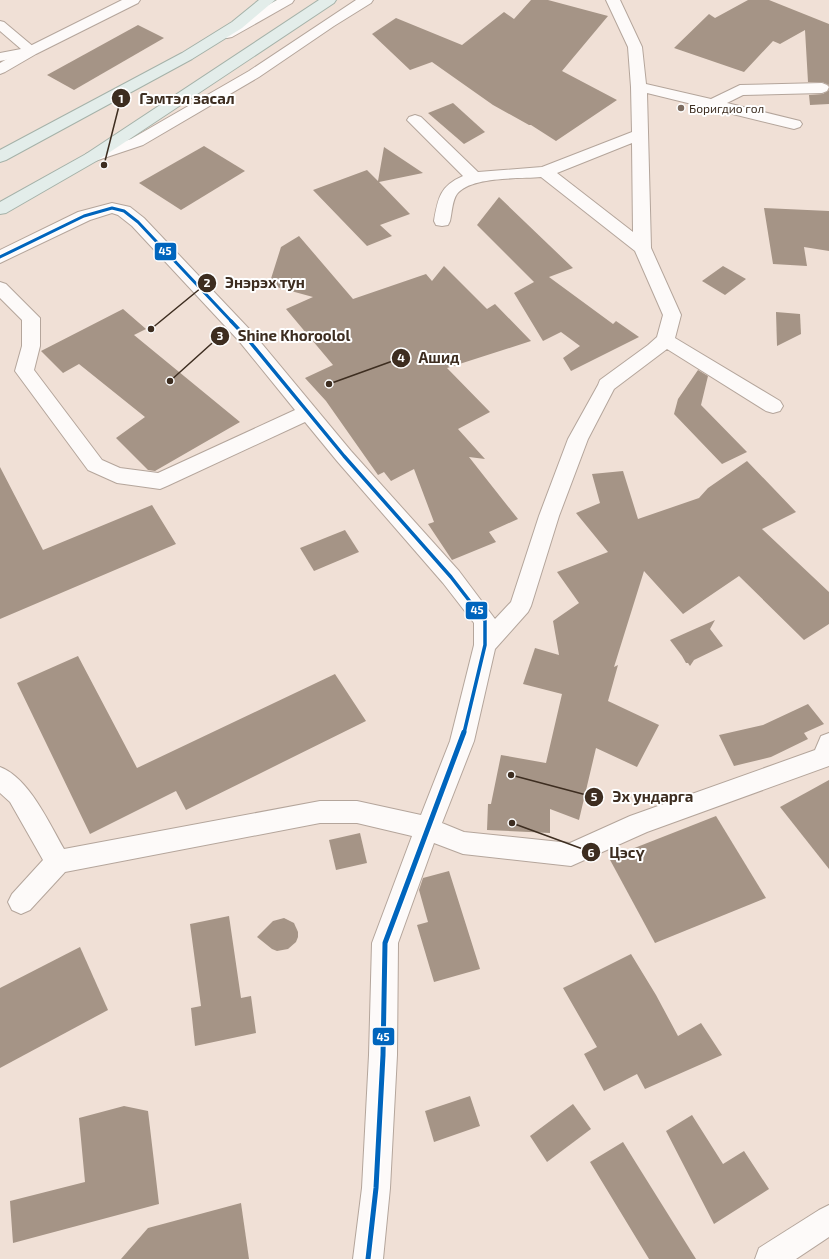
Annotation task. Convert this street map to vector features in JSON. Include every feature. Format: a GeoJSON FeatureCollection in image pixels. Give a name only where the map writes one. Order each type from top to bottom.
{"type":"FeatureCollection","features":[{"type":"Feature","properties":{"kind":"main road"},"geometry":{"type":"LineString","coordinates":[[0,157],[187,56],[237,24],[268,0]]}},
{"type":"Feature","properties":{"kind":"main road"},"geometry":{"type":"LineString","coordinates":[[0,209],[92,157],[329,0]]}},
{"type":"Feature","properties":{"kind":"street"},"geometry":{"type":"LineString","coordinates":[[0,69],[31,51],[133,0]]}},
{"type":"Feature","properties":{"kind":"street"},"geometry":{"type":"LineString","coordinates":[[187,56],[286,0]]}},
{"type":"Feature","properties":{"kind":"street"},"geometry":{"type":"LineString","coordinates":[[92,157],[137,142],[254,74],[328,23],[366,0]]}},
{"type":"Feature","properties":{"kind":"street"},"geometry":{"type":"LineString","coordinates":[[485,645],[520,606],[549,516],[578,439],[606,385],[655,350],[665,340],[672,315],[642,248],[639,86],[635,47],[613,0]]}},
{"type":"Feature","properties":{"kind":"street"},"geometry":{"type":"LineString","coordinates":[[639,86],[794,124]]}},
{"type":"Feature","properties":{"kind":"street"},"geometry":{"type":"LineString","coordinates":[[714,104],[740,90],[822,88]]}},
{"type":"Feature","properties":{"kind":"street"},"geometry":{"type":"LineString","coordinates":[[415,120],[474,177]]}},
{"type":"Feature","properties":{"kind":"street"},"geometry":{"type":"LineString","coordinates":[[442,221],[450,190],[474,177],[545,172],[640,134]]}},
{"type":"Feature","properties":{"kind":"street"},"geometry":{"type":"LineString","coordinates":[[545,172],[642,248]]}},
{"type":"Feature","properties":{"kind":"street"},"geometry":{"type":"LineString","coordinates":[[0,257],[84,216],[112,208],[124,211],[138,222],[240,331],[344,456],[451,577],[485,621],[485,645],[462,741],[427,828],[385,943],[383,1063],[376,1188],[368,1259]]}},
{"type":"Feature","properties":{"kind":"street"},"geometry":{"type":"LineString","coordinates":[[0,288],[31,318],[31,346],[24,371],[95,465],[117,475],[160,481],[308,412]]}},
{"type":"Feature","properties":{"kind":"street"},"geometry":{"type":"LineString","coordinates":[[665,340],[773,406]]}},
{"type":"Feature","properties":{"kind":"street"},"geometry":{"type":"LineString","coordinates":[[21,902],[58,862],[320,812],[357,812],[427,828],[463,843],[571,855],[639,824],[827,753]]}},
{"type":"Feature","properties":{"kind":"street"},"geometry":{"type":"LineString","coordinates":[[0,778],[18,794],[58,862]]}},
{"type":"Feature","properties":{"kind":"street"},"geometry":{"type":"LineString","coordinates":[[770,1259],[829,1220]]}},
{"type":"Feature","properties":{"kind":"lane"},"geometry":{"type":"LineString","coordinates":[[0,25],[31,51]]}},
{"type":"Feature","properties":{"kind":"lane"},"geometry":{"type":"LineString","coordinates":[[0,57],[31,51]]}},
{"type":"Feature","properties":{"kind":"building"},"geometry":{"type":"Polygon","coordinates":[[[531,0],[548,0],[608,16],[562,71],[617,100],[556,141],[531,125],[493,105],[432,62],[410,70],[372,34],[396,18],[462,45],[504,12],[514,19],[531,0]]]}},
{"type":"Feature","properties":{"kind":"building"},"geometry":{"type":"Polygon","coordinates":[[[748,0],[769,0],[829,24],[829,85],[822,82],[808,82],[805,30],[780,44],[773,41],[744,72],[674,48],[709,14],[715,18],[748,0]]]}},
{"type":"Feature","properties":{"kind":"building"},"geometry":{"type":"Polygon","coordinates":[[[138,25],[164,38],[74,90],[47,75],[138,25]]]}},
{"type":"Feature","properties":{"kind":"building"},"geometry":{"type":"Polygon","coordinates":[[[829,90],[829,104],[810,105],[809,95],[823,94],[829,90]]]}},
{"type":"Feature","properties":{"kind":"building"},"geometry":{"type":"Polygon","coordinates":[[[453,103],[485,132],[464,144],[428,113],[453,103]]]}},
{"type":"Feature","properties":{"kind":"building"},"geometry":{"type":"Polygon","coordinates":[[[204,146],[245,171],[181,210],[139,183],[204,146]]]}},
{"type":"Feature","properties":{"kind":"building"},"geometry":{"type":"Polygon","coordinates":[[[384,147],[423,173],[379,182],[410,214],[380,225],[392,236],[367,246],[313,190],[367,170],[378,181],[384,147]]]}},
{"type":"Feature","properties":{"kind":"building"},"geometry":{"type":"Polygon","coordinates":[[[499,197],[573,268],[549,277],[613,324],[616,321],[639,337],[571,371],[563,358],[580,346],[561,332],[543,341],[514,293],[534,282],[477,225],[499,197]]]}},
{"type":"Feature","properties":{"kind":"building"},"geometry":{"type":"Polygon","coordinates":[[[764,208],[829,211],[829,251],[804,247],[807,266],[773,264],[764,208]]]}},
{"type":"Feature","properties":{"kind":"building"},"geometry":{"type":"Polygon","coordinates":[[[299,236],[353,299],[426,274],[432,281],[444,266],[487,309],[495,304],[531,341],[447,368],[490,412],[458,429],[485,459],[469,457],[518,519],[489,532],[496,542],[452,560],[428,524],[434,522],[414,469],[391,481],[384,472],[378,475],[326,401],[305,378],[333,365],[286,309],[313,297],[269,285],[281,247],[299,236]]]}},
{"type":"Feature","properties":{"kind":"building"},"geometry":{"type":"Polygon","coordinates":[[[723,266],[746,279],[725,295],[702,281],[723,266]]]}},
{"type":"Feature","properties":{"kind":"building"},"geometry":{"type":"Polygon","coordinates":[[[123,309],[146,329],[134,335],[240,422],[155,471],[148,470],[116,438],[145,417],[79,364],[63,373],[41,351],[123,309]]]}},
{"type":"Feature","properties":{"kind":"building"},"geometry":{"type":"Polygon","coordinates":[[[776,312],[800,314],[801,334],[777,346],[776,312]]]}},
{"type":"Feature","properties":{"kind":"building"},"geometry":{"type":"Polygon","coordinates":[[[698,370],[708,376],[701,405],[747,452],[722,464],[674,414],[678,399],[698,370]]]}},
{"type":"Feature","properties":{"kind":"building"},"geometry":{"type":"Polygon","coordinates":[[[747,461],[796,512],[762,529],[829,592],[829,624],[804,640],[739,576],[683,614],[644,571],[614,667],[618,665],[608,701],[659,725],[637,767],[596,748],[579,820],[550,809],[550,833],[487,830],[488,804],[491,804],[501,755],[546,763],[562,694],[523,684],[535,648],[559,655],[553,621],[579,603],[557,572],[608,552],[576,513],[600,503],[592,474],[623,471],[638,519],[699,498],[708,488],[747,461]]]}},
{"type":"Feature","properties":{"kind":"building"},"geometry":{"type":"Polygon","coordinates":[[[0,467],[43,550],[152,505],[176,544],[0,619],[0,467]]]}},
{"type":"Feature","properties":{"kind":"building"},"geometry":{"type":"Polygon","coordinates":[[[345,530],[359,552],[314,571],[300,548],[345,530]]]}},
{"type":"Feature","properties":{"kind":"building"},"geometry":{"type":"Polygon","coordinates":[[[715,620],[710,629],[723,646],[694,660],[690,666],[686,663],[670,640],[715,620]]]}},
{"type":"Feature","properties":{"kind":"building"},"geometry":{"type":"Polygon","coordinates":[[[78,656],[137,768],[335,674],[366,721],[186,810],[176,791],[90,834],[17,683],[78,656]]]}},
{"type":"Feature","properties":{"kind":"building"},"geometry":{"type":"Polygon","coordinates":[[[808,704],[824,724],[804,733],[808,739],[771,757],[734,766],[719,735],[763,725],[808,704]]]}},
{"type":"Feature","properties":{"kind":"building"},"geometry":{"type":"Polygon","coordinates":[[[829,780],[829,869],[780,807],[829,780]]]}},
{"type":"Feature","properties":{"kind":"building"},"geometry":{"type":"Polygon","coordinates":[[[716,816],[766,898],[655,943],[609,858],[716,816]]]}},
{"type":"Feature","properties":{"kind":"building"},"geometry":{"type":"Polygon","coordinates":[[[360,833],[367,863],[336,870],[329,840],[360,833]]]}},
{"type":"Feature","properties":{"kind":"building"},"geometry":{"type":"Polygon","coordinates":[[[449,871],[480,969],[434,982],[417,925],[428,922],[419,890],[423,878],[449,871]]]}},
{"type":"Feature","properties":{"kind":"building"},"geometry":{"type":"Polygon","coordinates":[[[229,916],[241,998],[251,996],[256,1033],[195,1046],[191,1008],[201,1006],[190,924],[229,916]]]}},
{"type":"Feature","properties":{"kind":"building"},"geometry":{"type":"Polygon","coordinates":[[[284,918],[294,923],[298,932],[298,937],[296,942],[288,949],[277,951],[272,949],[257,937],[273,921],[284,918]]]}},
{"type":"Feature","properties":{"kind":"building"},"geometry":{"type":"Polygon","coordinates":[[[80,947],[108,1010],[0,1068],[0,988],[80,947]]]}},
{"type":"Feature","properties":{"kind":"building"},"geometry":{"type":"Polygon","coordinates":[[[631,954],[656,995],[678,1036],[701,1023],[722,1055],[645,1089],[637,1074],[604,1091],[584,1054],[597,1047],[563,988],[631,954]]]}},
{"type":"Feature","properties":{"kind":"building"},"geometry":{"type":"Polygon","coordinates":[[[470,1096],[480,1126],[434,1142],[425,1111],[470,1096]]]}},
{"type":"Feature","properties":{"kind":"building"},"geometry":{"type":"Polygon","coordinates":[[[573,1104],[591,1129],[547,1162],[530,1136],[573,1104]]]}},
{"type":"Feature","properties":{"kind":"building"},"geometry":{"type":"Polygon","coordinates":[[[124,1106],[148,1111],[159,1204],[13,1243],[10,1201],[85,1182],[79,1118],[124,1106]]]}},
{"type":"Feature","properties":{"kind":"building"},"geometry":{"type":"Polygon","coordinates":[[[692,1115],[723,1164],[744,1151],[769,1189],[714,1224],[666,1131],[692,1115]]]}},
{"type":"Feature","properties":{"kind":"building"},"geometry":{"type":"Polygon","coordinates":[[[623,1142],[696,1259],[649,1259],[590,1162],[623,1142]]]}},
{"type":"Feature","properties":{"kind":"building"},"geometry":{"type":"Polygon","coordinates":[[[241,1203],[249,1259],[121,1259],[148,1228],[241,1203]]]}},
{"type":"Feature","properties":{"kind":"transit line","name":"45"},"geometry":{"type":"LineString","coordinates":[[0,257],[84,216],[112,208],[124,211],[138,222],[246,337],[344,456],[451,577],[485,621],[485,645],[462,741],[412,868],[385,943],[383,1055],[376,1188],[368,1259]]}},
{"type":"Feature","properties":{"kind":"place","name":"Боригдио гол"},"geometry":{"type":"Point","coordinates":[681,108]}},
{"type":"Feature","properties":{"kind":"place","name":"Гэмтэл засал"},"geometry":{"type":"Point","coordinates":[104,165]}},
{"type":"Feature","properties":{"kind":"place","name":"Энэрэх тун"},"geometry":{"type":"Point","coordinates":[151,329]}},
{"type":"Feature","properties":{"kind":"place","name":"Shine Khoroolol"},"geometry":{"type":"Point","coordinates":[170,381]}},
{"type":"Feature","properties":{"kind":"place","name":"Ашид"},"geometry":{"type":"Point","coordinates":[329,384]}},
{"type":"Feature","properties":{"kind":"place","name":"Эх ундарга"},"geometry":{"type":"Point","coordinates":[511,775]}},
{"type":"Feature","properties":{"kind":"place","name":"Цэсү"},"geometry":{"type":"Point","coordinates":[512,823]}}]}
